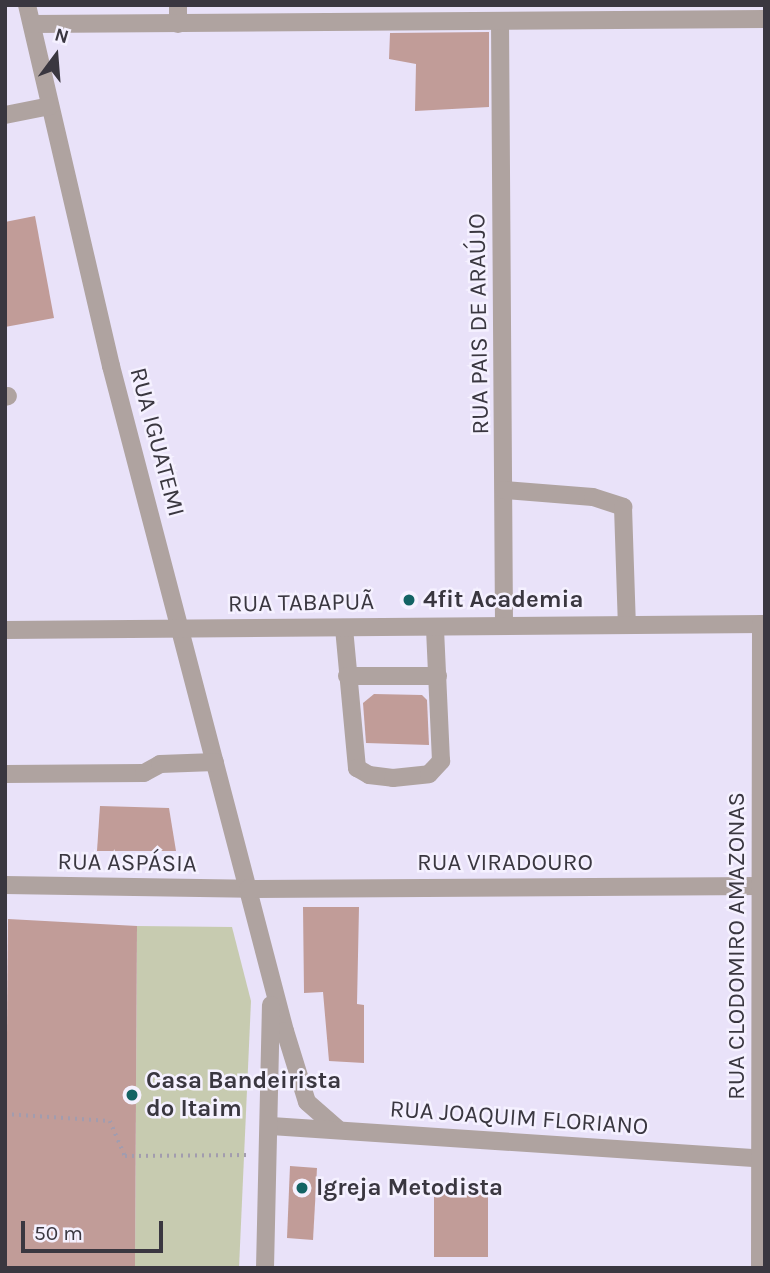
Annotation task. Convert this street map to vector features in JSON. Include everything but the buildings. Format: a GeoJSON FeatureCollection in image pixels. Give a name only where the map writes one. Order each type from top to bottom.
{"type":"FeatureCollection","features":[{"type":"Feature","properties":{"kind":"street","name":"RUA IGUATEMI"},"geometry":{"type":"LineString","coordinates":[[27,5],[178,629],[271,981]]}},
{"type":"Feature","properties":{"kind":"street"},"geometry":{"type":"LineString","coordinates":[[178,5],[178,24]]}},
{"type":"Feature","properties":{"kind":"street"},"geometry":{"type":"LineString","coordinates":[[33,24],[178,24],[250,14],[407,13],[500,21],[583,13],[765,19]]}},
{"type":"Feature","properties":{"kind":"street","name":"RUA PAIS DE ARAÚJO"},"geometry":{"type":"LineString","coordinates":[[500,21],[504,626]]}},
{"type":"Feature","properties":{"kind":"street"},"geometry":{"type":"LineString","coordinates":[[5,115],[50,106]]}},
{"type":"Feature","properties":{"kind":"street"},"geometry":{"type":"LineString","coordinates":[[504,490],[593,497],[623,507],[627,625]]}},
{"type":"Feature","properties":{"kind":"street","name":"RUA TABAPUÃ"},"geometry":{"type":"LineString","coordinates":[[5,630],[763,624]]}},
{"type":"Feature","properties":{"kind":"street","name":"RUA CLODOMIRO AMAZONAS"},"geometry":{"type":"LineString","coordinates":[[760,1268],[763,1159],[763,624]]}},
{"type":"Feature","properties":{"kind":"street"},"geometry":{"type":"LineString","coordinates":[[344,628],[357,768],[369,775],[393,778],[438,769],[435,627]]}},
{"type":"Feature","properties":{"kind":"street"},"geometry":{"type":"LineString","coordinates":[[347,676],[438,676]]}},
{"type":"Feature","properties":{"kind":"street"},"geometry":{"type":"LineString","coordinates":[[5,774],[144,773],[160,764],[215,762]]}},
{"type":"Feature","properties":{"kind":"street","name":"RUA VIRADOURO"},"geometry":{"type":"LineString","coordinates":[[248,889],[763,878]]}},
{"type":"Feature","properties":{"kind":"street","name":"RUA ASPÁSIA"},"geometry":{"type":"LineString","coordinates":[[5,885],[248,889]]}},
{"type":"Feature","properties":{"kind":"street"},"geometry":{"type":"LineString","coordinates":[[265,1268],[271,1126],[271,981]]}},
{"type":"Feature","properties":{"kind":"street"},"geometry":{"type":"LineString","coordinates":[[271,981],[307,1102],[338,1129]]}},
{"type":"Feature","properties":{"kind":"street","name":"RUA JOAQUIM FLORIANO"},"geometry":{"type":"LineString","coordinates":[[271,1126],[763,1159]]}},
{"type":"Feature","properties":{"kind":"path"},"geometry":{"type":"LineString","coordinates":[[5,1114],[110,1121],[125,1156],[269,1154]]}},
{"type":"Feature","properties":{"kind":"green space"},"geometry":{"type":"Polygon","coordinates":[[[137,926],[232,927],[251,1001],[239,1268],[135,1268],[137,926]]]}},
{"type":"Feature","properties":{"kind":"place","name":"4fit Academia"},"geometry":{"type":"Point","coordinates":[409,600]}},
{"type":"Feature","properties":{"kind":"place","name":"Casa Bandeirista do Itaim"},"geometry":{"type":"Point","coordinates":[132,1095]}},
{"type":"Feature","properties":{"kind":"place","name":"Igreja Metodista"},"geometry":{"type":"Point","coordinates":[302,1188]}}]}
